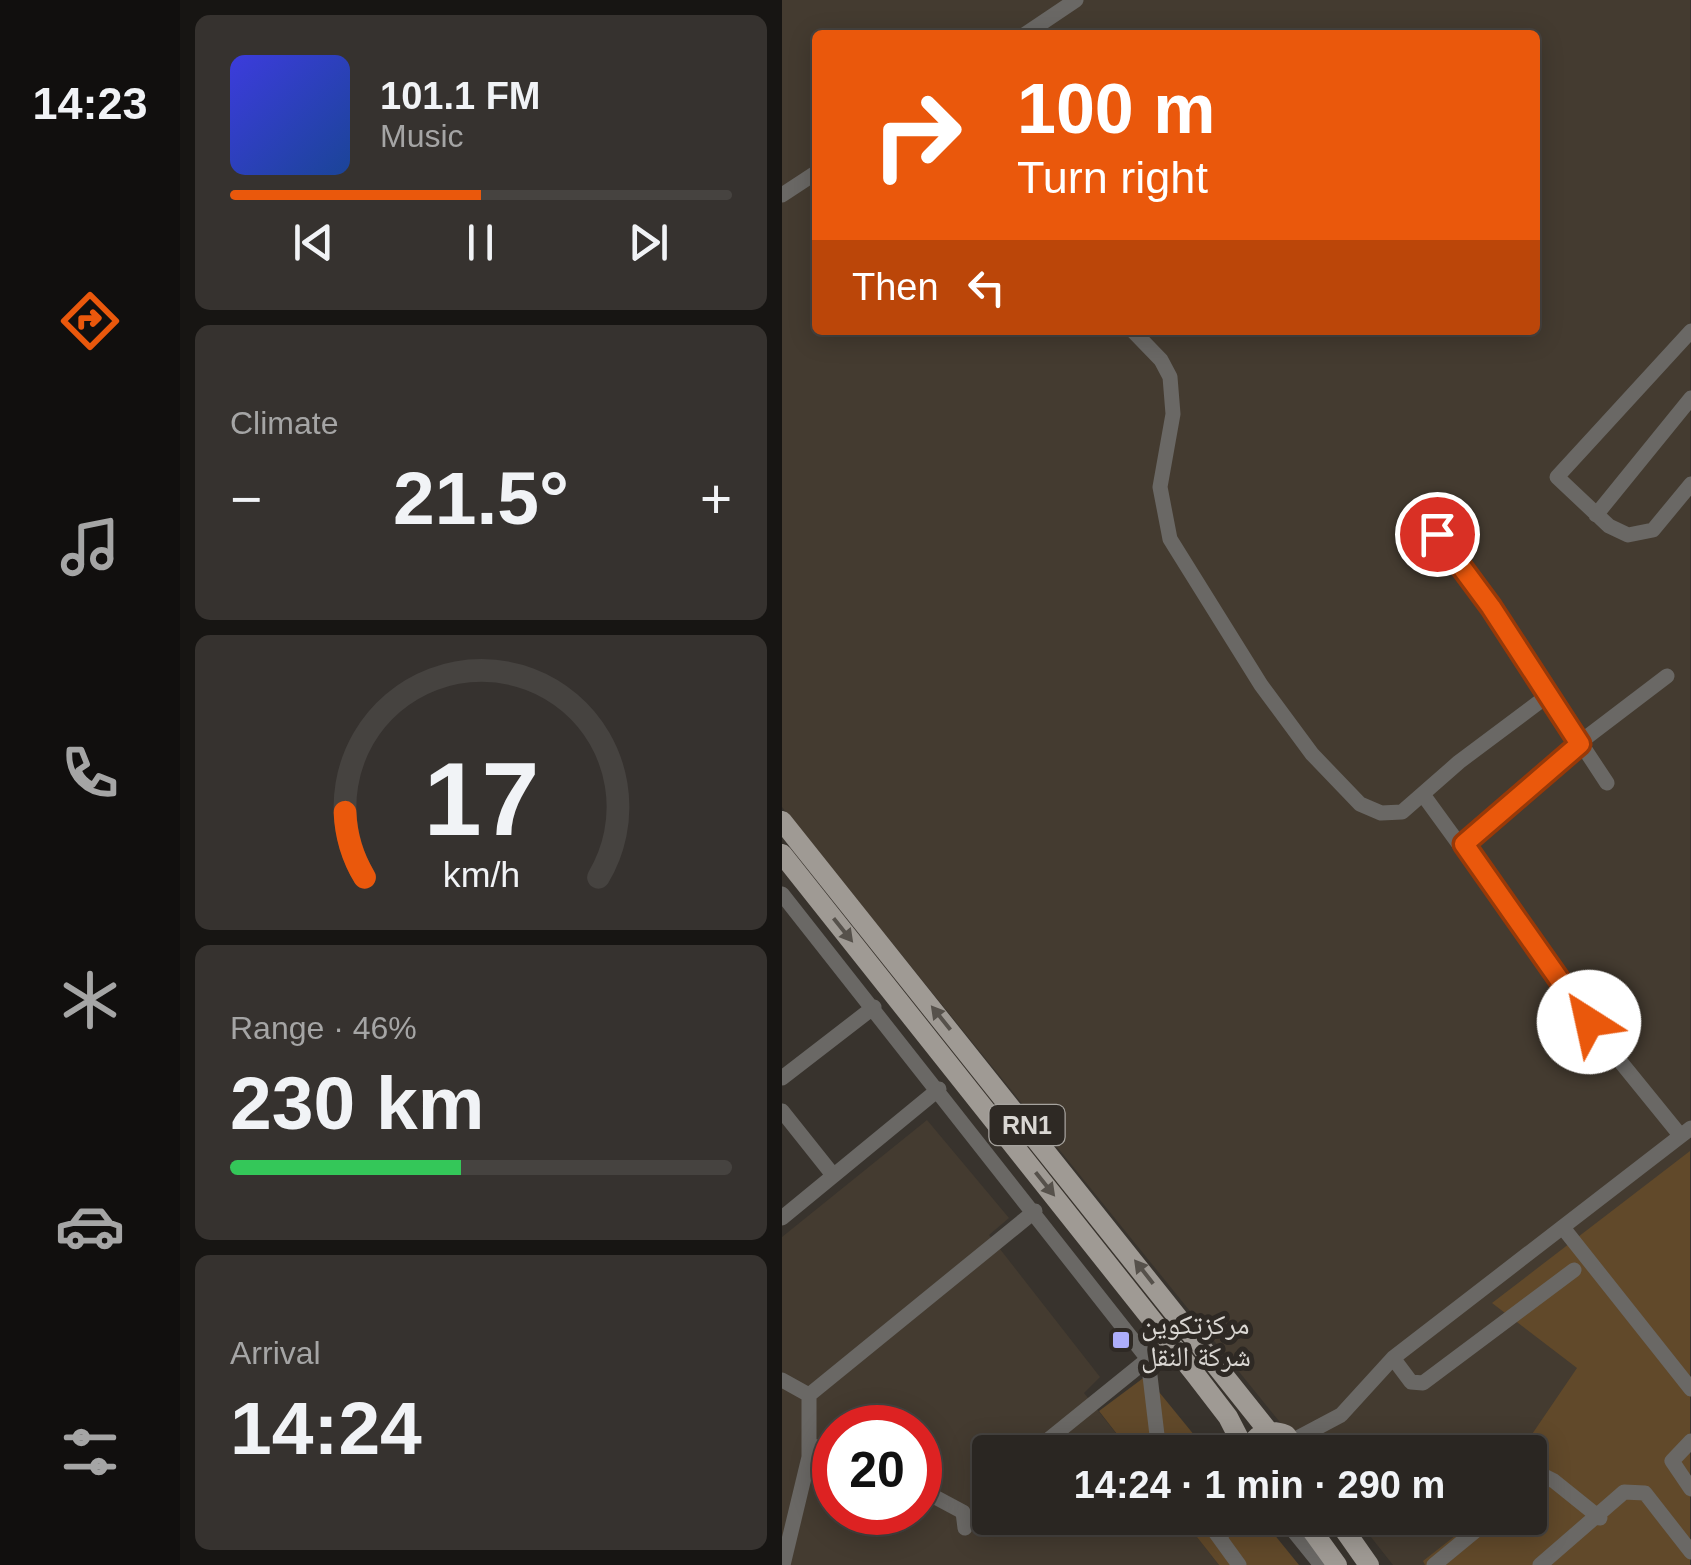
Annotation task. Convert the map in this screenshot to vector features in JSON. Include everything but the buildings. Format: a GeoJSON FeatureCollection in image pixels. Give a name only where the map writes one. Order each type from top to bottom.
{"type":"FeatureCollection","features":[{"type":"Feature","properties":{"kind":"main road","name":"RN1"},"geometry":{"type":"LineString","coordinates":[[782,821],[1269,1432],[1263,1435]]}},
{"type":"Feature","properties":{"kind":"main road","name":"RN1"},"geometry":{"type":"LineString","coordinates":[[782,854],[1195,1374],[1238,1435]]}},
{"type":"Feature","properties":{"kind":"main road"},"geometry":{"type":"LineString","coordinates":[[1269,1432],[1275,1435]]}},
{"type":"Feature","properties":{"kind":"main road"},"geometry":{"type":"LineString","coordinates":[[1315,1535],[1337,1565]]}},
{"type":"Feature","properties":{"kind":"main road"},"geometry":{"type":"LineString","coordinates":[[1348,1535],[1369,1565]]}},
{"type":"Feature","properties":{"kind":"street"},"geometry":{"type":"LineString","coordinates":[[1031,30],[1076,0]]}},
{"type":"Feature","properties":{"kind":"street"},"geometry":{"type":"LineString","coordinates":[[782,195],[812,175]]}},
{"type":"Feature","properties":{"kind":"street"},"geometry":{"type":"LineString","coordinates":[[1690,330],[1558,472],[1558,483],[1596,515],[1628,535],[1653,530],[1690,484]]}},
{"type":"Feature","properties":{"kind":"street"},"geometry":{"type":"LineString","coordinates":[[1137,335],[1161,360],[1170,378],[1173,414],[1160,487],[1170,539],[1261,686],[1312,754],[1360,804],[1381,813],[1402,812],[1459,762],[1548,696]]}},
{"type":"Feature","properties":{"kind":"street"},"geometry":{"type":"LineString","coordinates":[[1596,515],[1690,398]]}},
{"type":"Feature","properties":{"kind":"street"},"geometry":{"type":"LineString","coordinates":[[1437,534],[1607,783]]}},
{"type":"Feature","properties":{"kind":"street"},"geometry":{"type":"LineString","coordinates":[[1464,844],[1580,744],[1667,676]]}},
{"type":"Feature","properties":{"kind":"street"},"geometry":{"type":"LineString","coordinates":[[1312,1435],[1341,1416],[1394,1358],[1685,1132],[1589,1022],[1464,844],[1424,796]]}},
{"type":"Feature","properties":{"kind":"street"},"geometry":{"type":"LineString","coordinates":[[782,894],[1148,1358],[1158,1435]]}},
{"type":"Feature","properties":{"kind":"street"},"geometry":{"type":"LineString","coordinates":[[782,1078],[874,1007]]}},
{"type":"Feature","properties":{"kind":"street"},"geometry":{"type":"LineString","coordinates":[[782,1218],[939,1089]]}},
{"type":"Feature","properties":{"kind":"street"},"geometry":{"type":"LineString","coordinates":[[782,1111],[833,1175]]}},
{"type":"Feature","properties":{"kind":"street"},"geometry":{"type":"LineString","coordinates":[[808,1395],[1035,1210]]}},
{"type":"Feature","properties":{"kind":"street"},"geometry":{"type":"LineString","coordinates":[[1564,1229],[1690,1390]]}},
{"type":"Feature","properties":{"kind":"street"},"geometry":{"type":"LineString","coordinates":[[1394,1358],[1412,1382],[1424,1383],[1574,1270]]}},
{"type":"Feature","properties":{"kind":"street"},"geometry":{"type":"LineString","coordinates":[[1055,1435],[1148,1358]]}},
{"type":"Feature","properties":{"kind":"street"},"geometry":{"type":"LineString","coordinates":[[782,1380],[808,1395]]}},
{"type":"Feature","properties":{"kind":"street"},"geometry":{"type":"LineString","coordinates":[[783,1565],[810,1445],[808,1395]]}},
{"type":"Feature","properties":{"kind":"street"},"geometry":{"type":"LineString","coordinates":[[1690,1440],[1672,1461],[1690,1489]]}},
{"type":"Feature","properties":{"kind":"street"},"geometry":{"type":"LineString","coordinates":[[1547,1477],[1600,1518]]}},
{"type":"Feature","properties":{"kind":"street"},"geometry":{"type":"LineString","coordinates":[[1540,1565],[1600,1518],[1624,1492],[1635,1489],[1645,1493],[1690,1552]]}},
{"type":"Feature","properties":{"kind":"street"},"geometry":{"type":"LineString","coordinates":[[942,1501],[962,1512],[965,1528]]}},
{"type":"Feature","properties":{"kind":"street"},"geometry":{"type":"LineString","coordinates":[[1297,1535],[1321,1565]]}},
{"type":"Feature","properties":{"kind":"street"},"geometry":{"type":"LineString","coordinates":[[1434,1565],[1453,1560],[1476,1535]]}},
{"type":"Feature","properties":{"kind":"street"},"geometry":{"type":"LineString","coordinates":[[1221,1537],[1240,1565]]}},
{"type":"Feature","properties":{"kind":"shaded area"},"geometry":{"type":"Polygon","coordinates":[[[782,0],[1690,0],[1690,1565],[1393,1565],[1369,1535],[1547,1535],[1547,1435],[1290,1435],[782,807],[782,0]]]}},
{"type":"Feature","properties":{"kind":"shaded area"},"geometry":{"type":"Polygon","coordinates":[[[927,1120],[1009,1218],[989,1235],[1100,1377],[1084,1393],[1117,1435],[972,1435],[972,1535],[1195,1535],[1219,1565],[782,1565],[782,1237],[927,1120]]]}},
{"type":"Feature","properties":{"kind":"shaded area"},"geometry":{"type":"Polygon","coordinates":[[[1690,1151],[1690,1565],[1425,1565],[1423,1561],[1456,1535],[1547,1535],[1547,1435],[1531,1435],[1577,1368],[1492,1303],[1690,1151]]]}},
{"type":"Feature","properties":{"kind":"shaded area"},"geometry":{"type":"Polygon","coordinates":[[[1146,1376],[1194,1435],[1118,1435],[1099,1411],[1146,1376]]]}},
{"type":"Feature","properties":{"kind":"shaded area"},"geometry":{"type":"Polygon","coordinates":[[[1195,1535],[1275,1535],[1299,1565],[1219,1565],[1195,1535]]]}},
{"type":"Feature","properties":{"kind":"place","name":"مركزتكوين شركة النقل"},"geometry":{"type":"Point","coordinates":[1121,1340]}},
{"type":"Feature","properties":{"kind":"route"},"geometry":{"type":"LineString","coordinates":[[1437,534],[1491,607],[1580,744],[1464,844],[1589,1022]]}}]}
